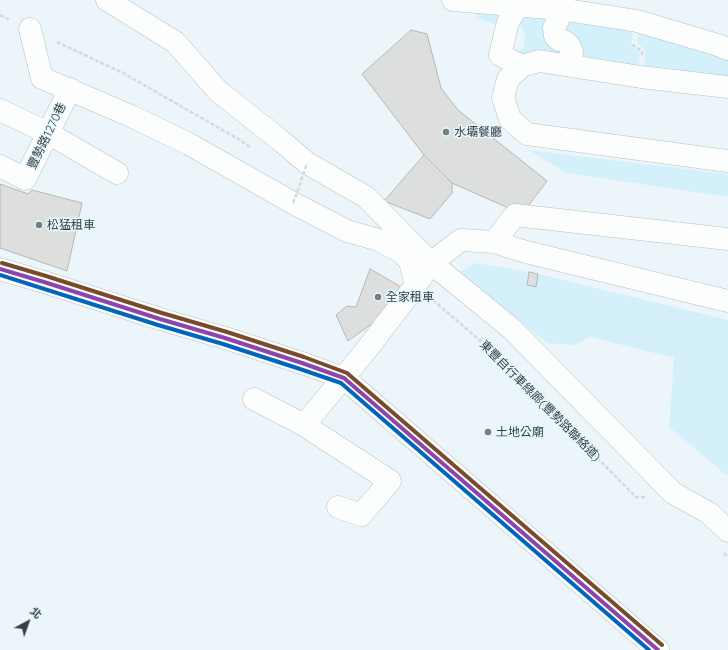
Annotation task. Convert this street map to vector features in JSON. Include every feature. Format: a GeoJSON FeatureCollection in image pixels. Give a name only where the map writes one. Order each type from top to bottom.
{"type":"FeatureCollection","features":[{"type":"Feature","properties":{"kind":"street"},"geometry":{"type":"LineString","coordinates":[[107,0],[175,42],[218,91],[280,140],[302,172],[366,197],[432,263],[512,329],[673,493],[709,513],[728,531]]}},
{"type":"Feature","properties":{"kind":"street"},"geometry":{"type":"LineString","coordinates":[[453,0],[560,9],[637,21],[728,49]]}},
{"type":"Feature","properties":{"kind":"street"},"geometry":{"type":"LineString","coordinates":[[518,5],[508,22],[500,54],[522,66]]}},
{"type":"Feature","properties":{"kind":"street"},"geometry":{"type":"LineString","coordinates":[[560,9],[558,20],[554,28],[555,36],[559,40],[564,41],[569,45],[572,52],[571,66]]}},
{"type":"Feature","properties":{"kind":"street"},"geometry":{"type":"LineString","coordinates":[[30,29],[42,78],[131,116],[298,194],[347,231],[379,240],[401,252],[410,261],[416,285]]}},
{"type":"Feature","properties":{"kind":"street"},"geometry":{"type":"LineString","coordinates":[[728,87],[539,61],[522,66],[508,79],[503,98],[510,119],[527,134],[728,161]]}},
{"type":"Feature","properties":{"kind":"street","name":"豐勢路1270巷"},"geometry":{"type":"LineString","coordinates":[[0,166],[25,179],[70,89]]}},
{"type":"Feature","properties":{"kind":"street"},"geometry":{"type":"LineString","coordinates":[[0,110],[48,133],[117,173]]}},
{"type":"Feature","properties":{"kind":"street"},"geometry":{"type":"LineString","coordinates":[[494,242],[515,215],[728,239]]}},
{"type":"Feature","properties":{"kind":"street"},"geometry":{"type":"LineString","coordinates":[[304,425],[344,378],[432,263],[461,240],[494,242],[526,252],[728,301]]}},
{"type":"Feature","properties":{"kind":"street"},"geometry":{"type":"LineString","coordinates":[[0,270],[44,282],[233,341],[344,378],[658,650]]}},
{"type":"Feature","properties":{"kind":"street"},"geometry":{"type":"LineString","coordinates":[[254,399],[304,425],[390,481],[361,515],[338,506]]}},
{"type":"Feature","properties":{"kind":"path"},"geometry":{"type":"LineString","coordinates":[[0,15],[123,73],[240,140],[253,149]]}},
{"type":"Feature","properties":{"kind":"path"},"geometry":{"type":"LineString","coordinates":[[637,21],[633,45],[642,51],[641,76]]}},
{"type":"Feature","properties":{"kind":"path"},"geometry":{"type":"LineString","coordinates":[[298,194],[302,172]]}},
{"type":"Feature","properties":{"kind":"path"},"geometry":{"type":"LineString","coordinates":[[298,194],[302,172]]}},
{"type":"Feature","properties":{"kind":"path","name":"東豐自行車綠廊(豐勢路聯絡道)"},"geometry":{"type":"LineString","coordinates":[[416,285],[484,344],[636,497],[650,497]]}},
{"type":"Feature","properties":{"kind":"shaded area"},"geometry":{"type":"Polygon","coordinates":[[[477,5],[514,8],[504,27],[476,18],[477,5]]]}},
{"type":"Feature","properties":{"kind":"shaded area"},"geometry":{"type":"Polygon","coordinates":[[[520,8],[557,11],[568,54],[522,61],[518,52],[524,47],[524,31],[519,25],[512,21],[520,8]]]}},
{"type":"Feature","properties":{"kind":"shaded area"},"geometry":{"type":"Polygon","coordinates":[[[561,21],[634,24],[631,46],[640,52],[638,74],[574,63],[561,21]]]}},
{"type":"Feature","properties":{"kind":"shaded area"},"geometry":{"type":"Polygon","coordinates":[[[639,25],[728,54],[728,79],[644,74],[645,50],[637,43],[639,25]]]}},
{"type":"Feature","properties":{"kind":"shaded area"},"geometry":{"type":"Polygon","coordinates":[[[528,150],[728,174],[728,197],[567,173],[528,150]]]}},
{"type":"Feature","properties":{"kind":"shaded area"},"geometry":{"type":"Polygon","coordinates":[[[475,263],[529,272],[527,285],[535,287],[538,274],[728,320],[728,475],[726,475],[669,427],[674,358],[590,337],[575,345],[547,343],[460,272],[475,263]]]}},
{"type":"Feature","properties":{"kind":"building","name":"水壩餐廳"},"geometry":{"type":"Polygon","coordinates":[[[411,30],[427,34],[441,88],[458,110],[547,181],[522,214],[452,183],[424,155],[362,74],[411,30]]]}},
{"type":"Feature","properties":{"kind":"building"},"geometry":{"type":"Polygon","coordinates":[[[424,155],[452,183],[452,193],[430,219],[384,201],[424,155]]]}},
{"type":"Feature","properties":{"kind":"building","name":"松猛租車"},"geometry":{"type":"Polygon","coordinates":[[[0,184],[28,194],[32,190],[82,203],[67,271],[0,248],[0,184]]]}},
{"type":"Feature","properties":{"kind":"building","name":"全家租車"},"geometry":{"type":"Polygon","coordinates":[[[370,269],[403,288],[376,321],[348,341],[336,315],[347,306],[356,307],[370,269]]]}},
{"type":"Feature","properties":{"kind":"building"},"geometry":{"type":"Polygon","coordinates":[[[529,272],[538,274],[536,287],[527,285],[529,272]]]}},
{"type":"Feature","properties":{"kind":"transit line"},"geometry":{"type":"LineString","coordinates":[[2,263],[227,332],[304,357],[347,373],[662,645]]}},
{"type":"Feature","properties":{"kind":"transit line"},"geometry":{"type":"LineString","coordinates":[[0,269],[225,338],[344,378],[658,650]]}},
{"type":"Feature","properties":{"kind":"transit line"},"geometry":{"type":"LineString","coordinates":[[0,275],[223,344],[341,383],[649,650]]}},
{"type":"Feature","properties":{"kind":"place","name":"水壩餐廳"},"geometry":{"type":"Point","coordinates":[446,132]}},
{"type":"Feature","properties":{"kind":"place","name":"松猛租車"},"geometry":{"type":"Point","coordinates":[39,225]}},
{"type":"Feature","properties":{"kind":"place","name":"全家租車"},"geometry":{"type":"Point","coordinates":[378,297]}},
{"type":"Feature","properties":{"kind":"place","name":"土地公廟"},"geometry":{"type":"Point","coordinates":[488,432]}}]}
